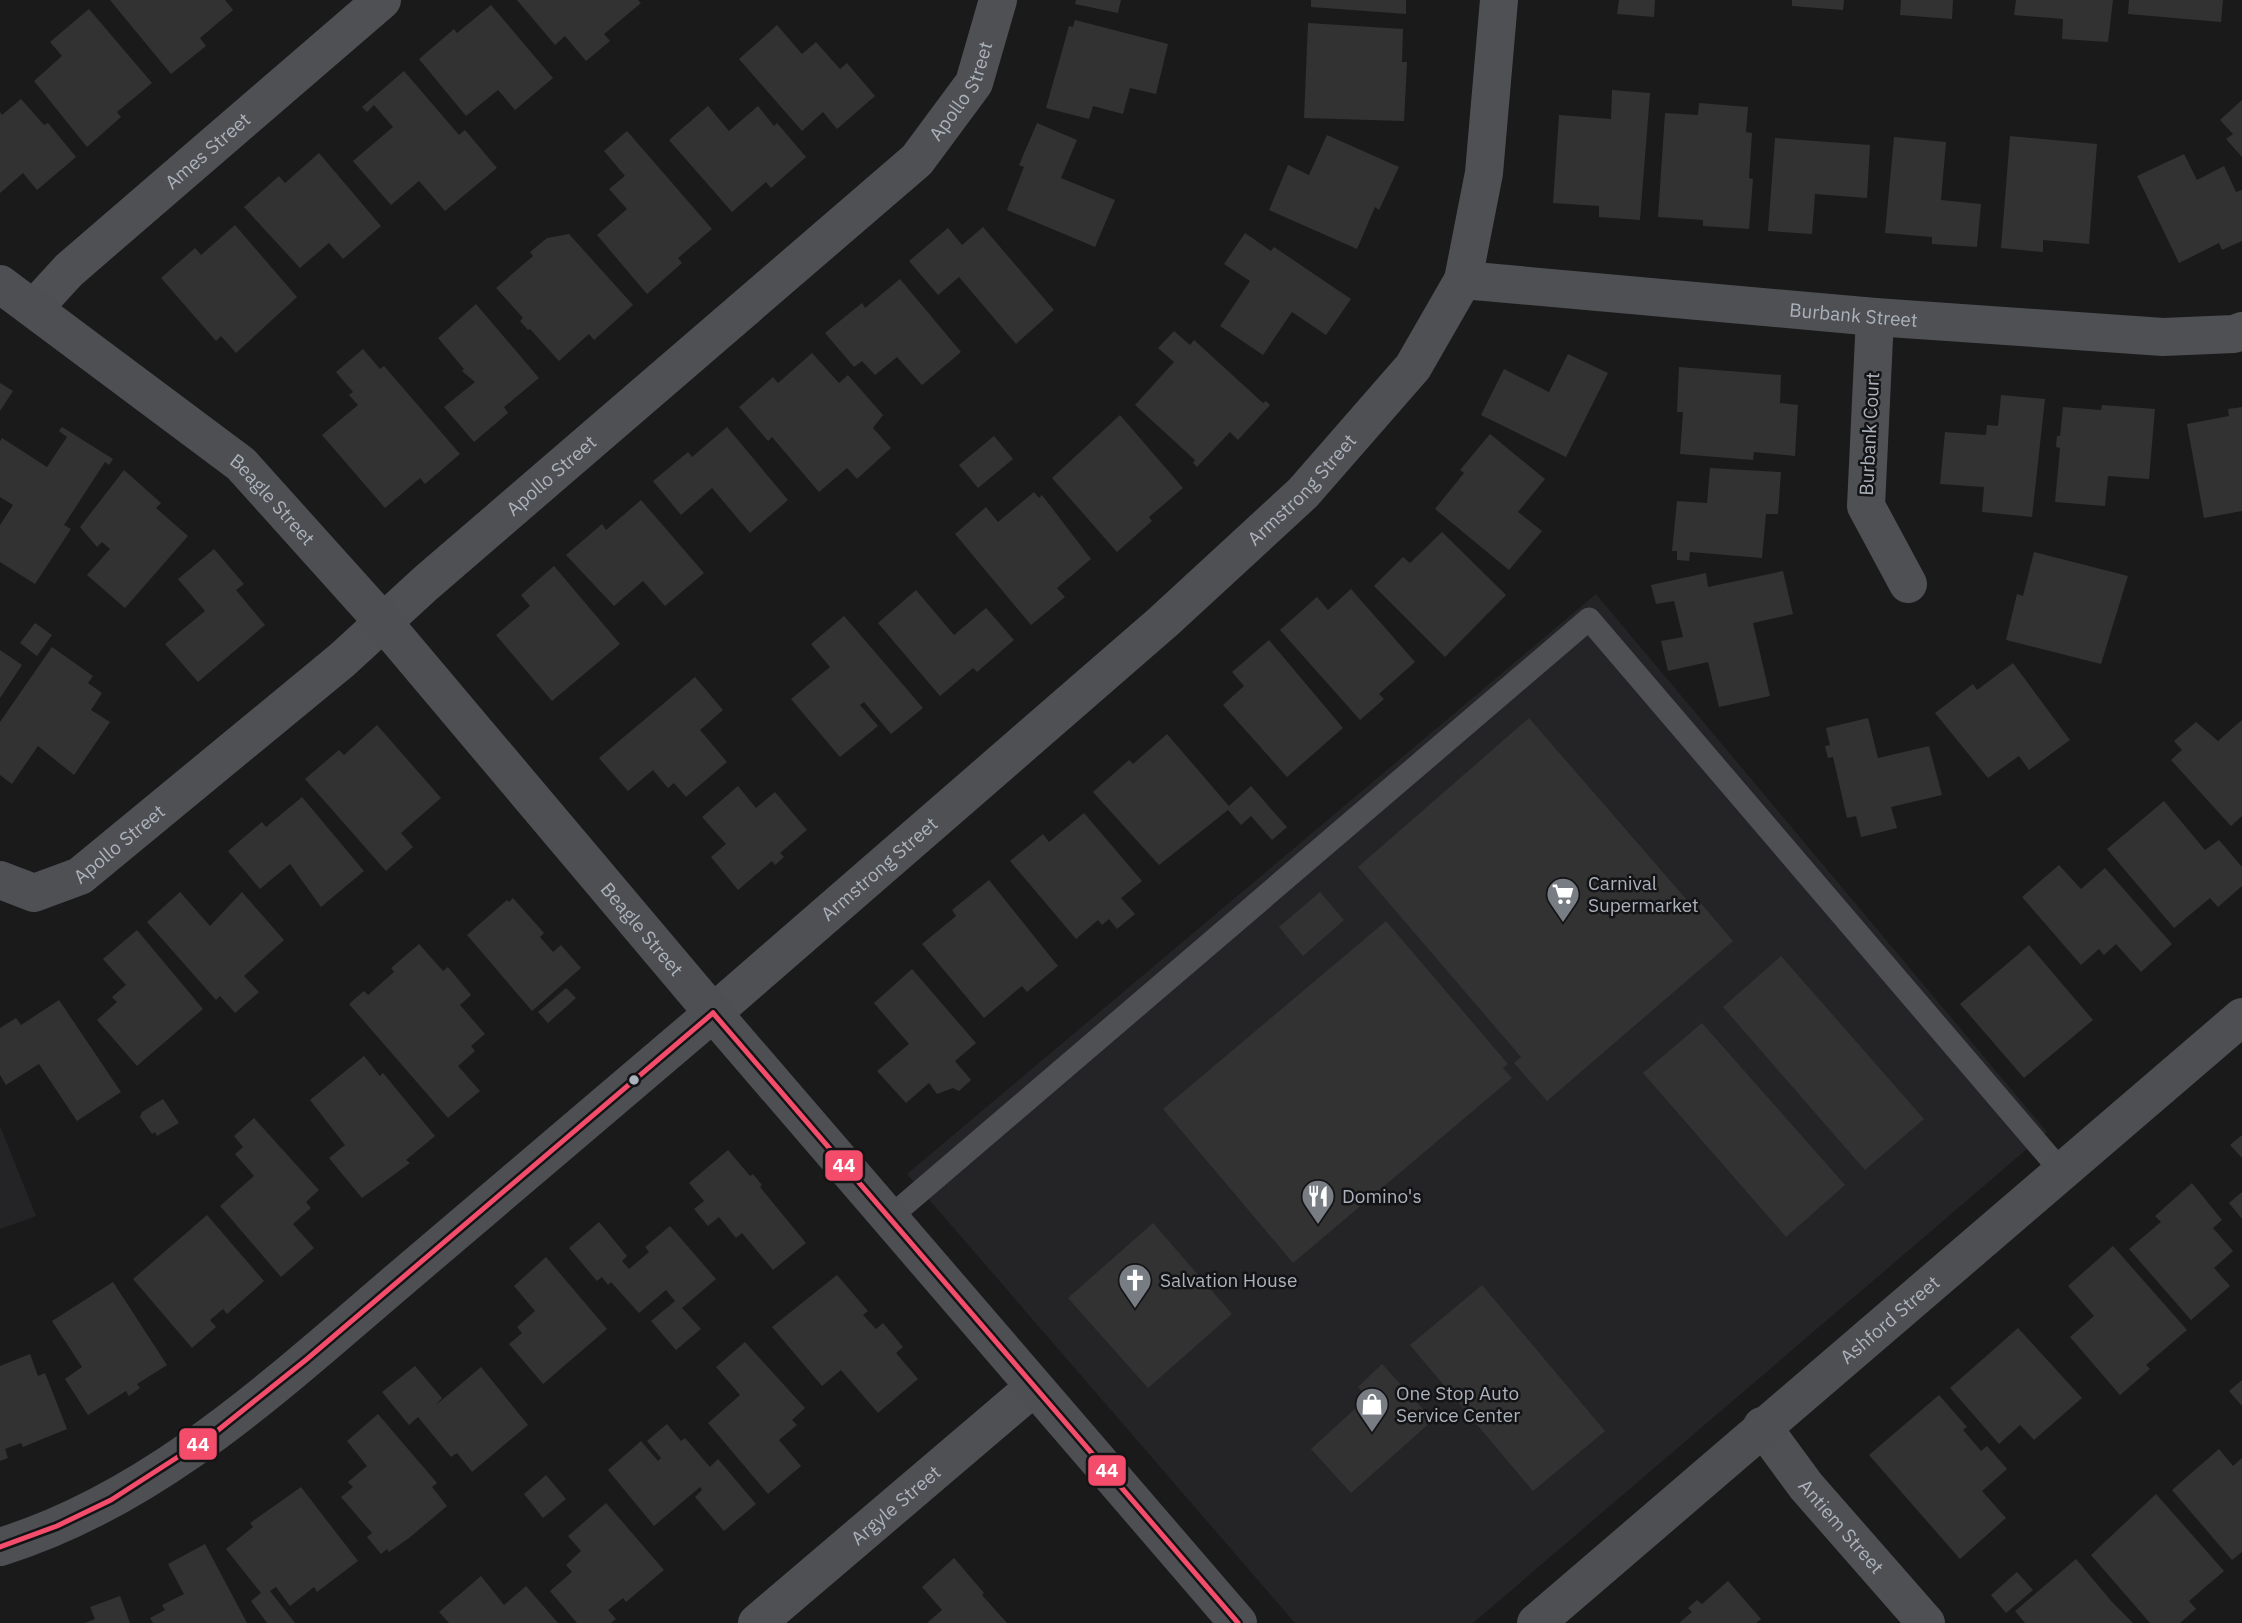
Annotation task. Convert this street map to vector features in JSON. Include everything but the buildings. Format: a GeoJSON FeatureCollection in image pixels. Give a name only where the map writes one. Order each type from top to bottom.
{"type":"FeatureCollection","features":[{"type":"Feature","properties":{"kind":"street","name":"Ames Street"},"geometry":{"type":"LineString","coordinates":[[35,307],[69,270],[382,0]]}},
{"type":"Feature","properties":{"kind":"street","name":"Apollo Street"},"geometry":{"type":"LineString","coordinates":[[17,886],[80,876],[384,623],[917,160],[974,83],[998,0]]}},
{"type":"Feature","properties":{"kind":"street","name":"Armstrong Street"},"geometry":{"type":"LineString","coordinates":[[0,1547],[55,1526],[113,1499],[212,1434],[290,1372],[713,1013],[1163,622],[1303,493],[1413,367],[1463,280],[1484,173],[1499,0]]}},
{"type":"Feature","properties":{"kind":"street","name":"Burbank Street"},"geometry":{"type":"LineString","coordinates":[[1463,280],[1875,317],[2163,337],[2234,334],[2242,331]]}},
{"type":"Feature","properties":{"kind":"street","name":"Beagle Street"},"geometry":{"type":"LineString","coordinates":[[0,284],[35,307],[241,464],[384,623],[713,1013],[1238,1623]]}},
{"type":"Feature","properties":{"kind":"street","name":"Burbank Court"},"geometry":{"type":"LineString","coordinates":[[1875,317],[1866,506],[1908,584]]}},
{"type":"Feature","properties":{"kind":"street","name":"Ashford Street"},"geometry":{"type":"LineString","coordinates":[[1536,1623],[1762,1426],[2242,1017]]}},
{"type":"Feature","properties":{"kind":"street","name":"Argyle Street"},"geometry":{"type":"LineString","coordinates":[[757,1623],[1034,1387]]}},
{"type":"Feature","properties":{"kind":"street","name":"Antiem Street"},"geometry":{"type":"LineString","coordinates":[[1762,1426],[1806,1486],[1926,1623]]}},
{"type":"Feature","properties":{"kind":"lane"},"geometry":{"type":"LineString","coordinates":[[889,1218],[1589,619],[2062,1171]]}},
{"type":"Feature","properties":{"kind":"shaded area"},"geometry":{"type":"Polygon","coordinates":[[[1596,594],[2047,1132],[1473,1623],[1295,1623],[907,1174],[1596,594]]]}},
{"type":"Feature","properties":{"kind":"shaded area"},"geometry":{"type":"Polygon","coordinates":[[[0,1126],[36,1216],[0,1229],[0,1126]]]}},
{"type":"Feature","properties":{"kind":"transit line","name":"44"},"geometry":{"type":"LineString","coordinates":[[713,1013],[1238,1623]]}},
{"type":"Feature","properties":{"kind":"transit line","name":"44"},"geometry":{"type":"LineString","coordinates":[[0,1547],[57,1526],[111,1500],[212,1435],[307,1359],[713,1013]]}},
{"type":"Feature","properties":{"kind":"place","name":"Carnival Supermarket"},"geometry":{"type":"Point","coordinates":[1563,924]}},
{"type":"Feature","properties":{"kind":"place","name":"Domino's"},"geometry":{"type":"Point","coordinates":[1318,1226]}},
{"type":"Feature","properties":{"kind":"place","name":"Salvation House"},"geometry":{"type":"Point","coordinates":[1135,1310]}},
{"type":"Feature","properties":{"kind":"place","name":"One Stop Auto Service Center"},"geometry":{"type":"Point","coordinates":[1372,1434]}}]}
